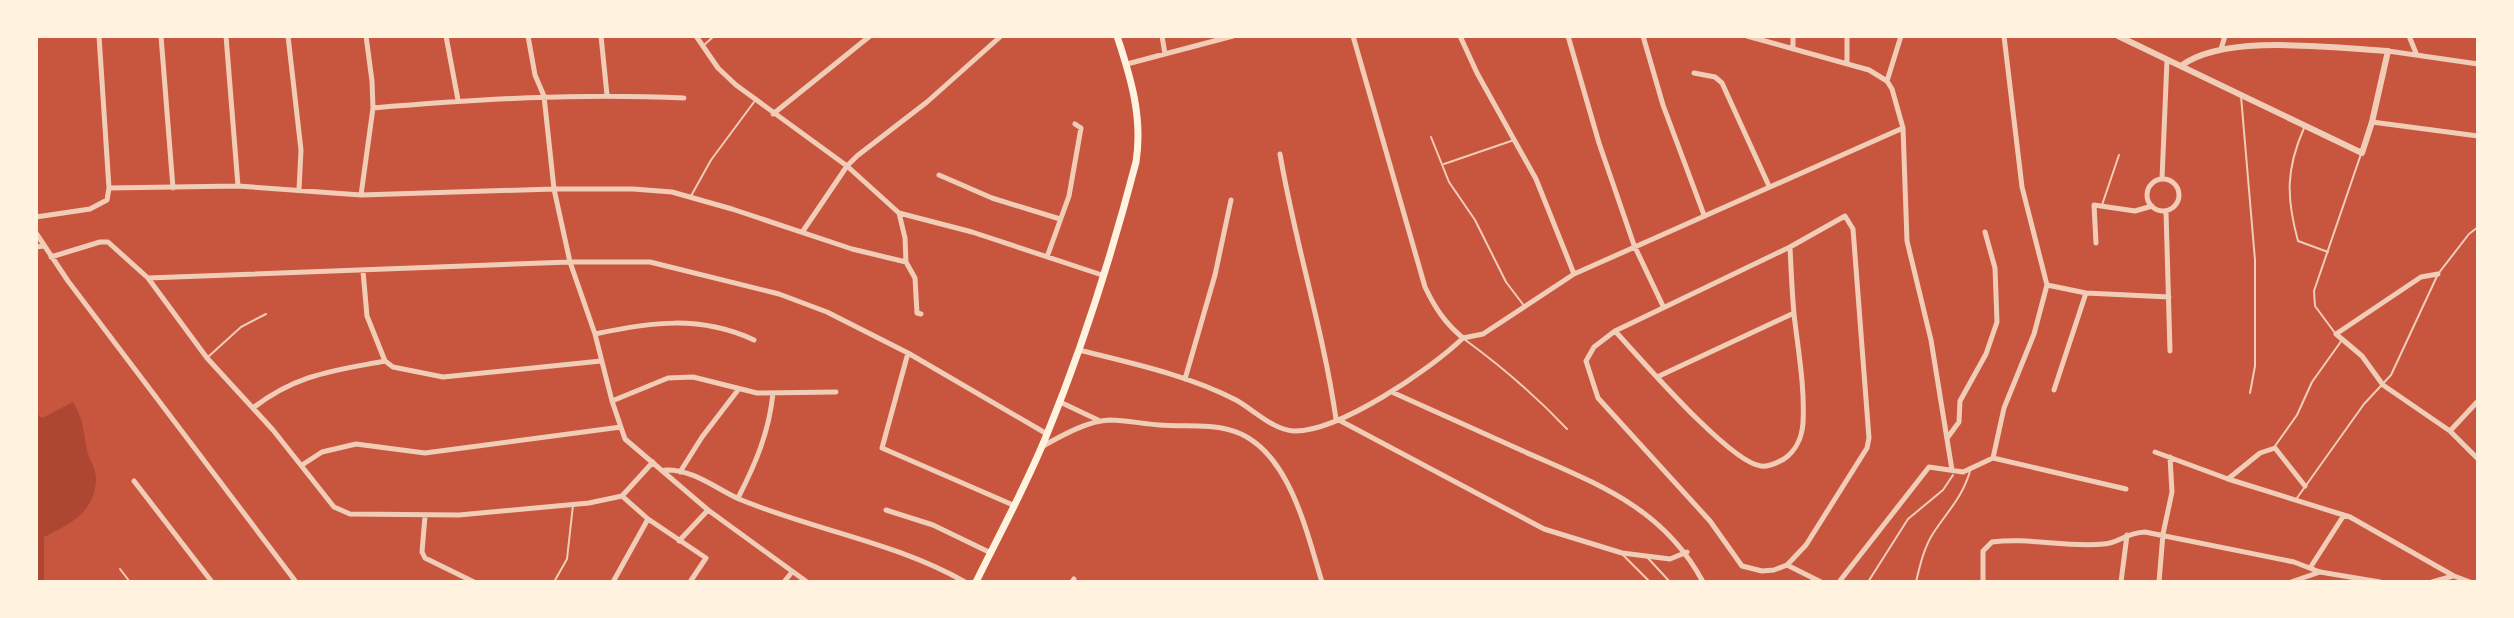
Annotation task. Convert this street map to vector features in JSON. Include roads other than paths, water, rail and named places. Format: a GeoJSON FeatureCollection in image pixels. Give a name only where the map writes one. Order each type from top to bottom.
{"type":"FeatureCollection","features":[{"type":"Feature","properties":{"kind":"main road"},"geometry":{"type":"LineString","coordinates":[[976,582],[1042,447],[1060,402],[1133,177],[1139,145],[1137,107],[1117,36]]}},
{"type":"Feature","properties":{"kind":"street"},"geometry":{"type":"LineString","coordinates":[[36,217],[98,207],[107,200],[109,188],[99,36]]}},
{"type":"Feature","properties":{"kind":"street"},"geometry":{"type":"LineString","coordinates":[[161,36],[173,188]]}},
{"type":"Feature","properties":{"kind":"street"},"geometry":{"type":"LineString","coordinates":[[226,36],[238,186]]}},
{"type":"Feature","properties":{"kind":"street"},"geometry":{"type":"LineString","coordinates":[[288,36],[301,150],[299,190]]}},
{"type":"Feature","properties":{"kind":"street"},"geometry":{"type":"LineString","coordinates":[[361,195],[373,108],[366,36]]}},
{"type":"Feature","properties":{"kind":"street"},"geometry":{"type":"LineString","coordinates":[[446,36],[458,100]]}},
{"type":"Feature","properties":{"kind":"street"},"geometry":{"type":"LineString","coordinates":[[528,36],[535,75],[544,96],[554,189],[570,262],[595,334],[612,401],[631,447],[664,470],[708,510],[807,582]]}},
{"type":"Feature","properties":{"kind":"street"},"geometry":{"type":"LineString","coordinates":[[601,36],[607,95]]}},
{"type":"Feature","properties":{"kind":"street"},"geometry":{"type":"LineString","coordinates":[[696,36],[718,68],[773,114],[847,166],[899,213],[972,232],[1102,275]]}},
{"type":"Feature","properties":{"kind":"street"},"geometry":{"type":"LineString","coordinates":[[773,114],[870,36]]}},
{"type":"Feature","properties":{"kind":"street"},"geometry":{"type":"LineString","coordinates":[[803,231],[847,166],[869,145],[927,102],[1001,36]]}},
{"type":"Feature","properties":{"kind":"street"},"geometry":{"type":"LineString","coordinates":[[1162,36],[1165,54]]}},
{"type":"Feature","properties":{"kind":"street"},"geometry":{"type":"LineString","coordinates":[[1127,64],[1233,36]]}},
{"type":"Feature","properties":{"kind":"street"},"geometry":{"type":"LineString","coordinates":[[1353,36],[1425,287],[1436,310],[1448,326],[1463,338]]}},
{"type":"Feature","properties":{"kind":"street"},"geometry":{"type":"LineString","coordinates":[[1460,36],[1536,179],[1574,274]]}},
{"type":"Feature","properties":{"kind":"street"},"geometry":{"type":"LineString","coordinates":[[1568,36],[1599,143],[1634,245],[1663,306]]}},
{"type":"Feature","properties":{"kind":"street"},"geometry":{"type":"LineString","coordinates":[[1643,36],[1671,128],[1704,215]]}},
{"type":"Feature","properties":{"kind":"street"},"geometry":{"type":"LineString","coordinates":[[1747,36],[1869,70],[1887,81],[1898,104],[1903,128],[1905,223],[1931,340],[1952,473]]}},
{"type":"Feature","properties":{"kind":"street"},"geometry":{"type":"LineString","coordinates":[[1793,36],[1793,49]]}},
{"type":"Feature","properties":{"kind":"street"},"geometry":{"type":"LineString","coordinates":[[1847,36],[1847,64]]}},
{"type":"Feature","properties":{"kind":"street"},"geometry":{"type":"LineString","coordinates":[[1887,81],[1901,36]]}},
{"type":"Feature","properties":{"kind":"street"},"geometry":{"type":"LineString","coordinates":[[1993,458],[2004,408],[2034,334],[2047,285],[2022,187],[2004,36]]}},
{"type":"Feature","properties":{"kind":"street"},"geometry":{"type":"LineString","coordinates":[[2118,36],[2362,153],[2388,51]]}},
{"type":"Feature","properties":{"kind":"street"},"geometry":{"type":"LineString","coordinates":[[2221,49],[2225,36]]}},
{"type":"Feature","properties":{"kind":"street"},"geometry":{"type":"LineString","coordinates":[[2409,36],[2417,54]]}},
{"type":"Feature","properties":{"kind":"street"},"geometry":{"type":"LineString","coordinates":[[2181,66],[2196,56],[2221,49],[2255,46],[2388,51],[2478,64]]}},
{"type":"Feature","properties":{"kind":"street"},"geometry":{"type":"LineString","coordinates":[[2162,179],[2167,60]]}},
{"type":"Feature","properties":{"kind":"street"},"geometry":{"type":"LineString","coordinates":[[1694,73],[1715,77],[1722,83],[1769,186]]}},
{"type":"Feature","properties":{"kind":"street"},"geometry":{"type":"LineString","coordinates":[[373,108],[544,96],[684,98]]}},
{"type":"Feature","properties":{"kind":"street"},"geometry":{"type":"LineString","coordinates":[[2372,122],[2478,136]]}},
{"type":"Feature","properties":{"kind":"street"},"geometry":{"type":"LineString","coordinates":[[1047,257],[1075,174],[1081,128],[1075,124]]}},
{"type":"Feature","properties":{"kind":"street"},"geometry":{"type":"LineString","coordinates":[[1079,350],[1185,379],[1237,401],[1284,429],[1304,429],[1336,419],[1394,393],[1463,338],[1483,334],[1574,274],[1903,128]]}},
{"type":"Feature","properties":{"kind":"street"},"geometry":{"type":"LineString","coordinates":[[1280,154],[1336,419]]}},
{"type":"Feature","properties":{"kind":"street"},"geometry":{"type":"LineString","coordinates":[[939,175],[992,198],[1060,219]]}},
{"type":"Feature","properties":{"kind":"street"},"geometry":{"type":"LineString","coordinates":[[2152,206],[2147,197],[2149,187],[2162,179]]}},
{"type":"Feature","properties":{"kind":"street"},"geometry":{"type":"LineString","coordinates":[[2162,179],[2174,183],[2179,191],[2177,203],[2166,211]]}},
{"type":"Feature","properties":{"kind":"street"},"geometry":{"type":"LineString","coordinates":[[109,188],[238,186],[361,195],[554,189],[672,192],[852,249],[906,262]]}},
{"type":"Feature","properties":{"kind":"street"},"geometry":{"type":"LineString","coordinates":[[1185,379],[1209,301],[1231,200]]}},
{"type":"Feature","properties":{"kind":"street"},"geometry":{"type":"LineString","coordinates":[[2096,243],[2094,205],[2135,211],[2152,206],[2166,211]]}},
{"type":"Feature","properties":{"kind":"street"},"geometry":{"type":"LineString","coordinates":[[2166,211],[2170,351]]}},
{"type":"Feature","properties":{"kind":"street"},"geometry":{"type":"LineString","coordinates":[[899,213],[905,238],[906,262],[914,275],[917,313],[921,314]]}},
{"type":"Feature","properties":{"kind":"street"},"geometry":{"type":"LineString","coordinates":[[1841,217],[1849,218],[1853,229],[1869,438],[1857,466],[1806,545],[1787,565],[1762,571],[1742,566],[1710,521],[1598,398],[1586,361],[1594,347],[1615,331],[1790,247],[1841,217]]}},
{"type":"Feature","properties":{"kind":"street"},"geometry":{"type":"LineString","coordinates":[[1948,437],[1959,422],[1960,401],[1986,354],[1997,322],[1995,268],[1985,232]]}},
{"type":"Feature","properties":{"kind":"street"},"geometry":{"type":"LineString","coordinates":[[36,233],[296,582]]}},
{"type":"Feature","properties":{"kind":"street"},"geometry":{"type":"LineString","coordinates":[[51,257],[108,242],[148,278],[207,358],[302,465],[326,499],[341,512],[459,515],[573,504],[622,496],[653,462]]}},
{"type":"Feature","properties":{"kind":"street"},"geometry":{"type":"LineString","coordinates":[[36,247],[44,246]]}},
{"type":"Feature","properties":{"kind":"street"},"geometry":{"type":"LineString","coordinates":[[1615,331],[1717,437],[1746,461],[1762,467],[1775,464],[1789,456],[1799,443],[1803,426],[1802,378],[1790,247]]}},
{"type":"Feature","properties":{"kind":"street"},"geometry":{"type":"LineString","coordinates":[[148,278],[570,262],[650,262],[753,287],[827,312],[908,353],[1047,434]]}},
{"type":"Feature","properties":{"kind":"street"},"geometry":{"type":"LineString","coordinates":[[363,271],[367,316],[385,361],[393,367],[443,377],[601,361]]}},
{"type":"Feature","properties":{"kind":"street"},"geometry":{"type":"LineString","coordinates":[[2438,274],[2421,277],[2336,334],[2362,356],[2383,385],[2450,431],[2478,459]]}},
{"type":"Feature","properties":{"kind":"street"},"geometry":{"type":"LineString","coordinates":[[2047,285],[2086,293],[2169,297]]}},
{"type":"Feature","properties":{"kind":"street"},"geometry":{"type":"LineString","coordinates":[[2054,390],[2086,293]]}},
{"type":"Feature","properties":{"kind":"street"},"geometry":{"type":"LineString","coordinates":[[1657,377],[1794,313]]}},
{"type":"Feature","properties":{"kind":"street"},"geometry":{"type":"LineString","coordinates":[[595,334],[647,323],[668,322],[729,330],[754,340]]}},
{"type":"Feature","properties":{"kind":"street"},"geometry":{"type":"LineString","coordinates":[[908,353],[882,448],[1013,505]]}},
{"type":"Feature","properties":{"kind":"street"},"geometry":{"type":"LineString","coordinates":[[253,408],[292,383],[314,375],[385,361]]}},
{"type":"Feature","properties":{"kind":"street"},"geometry":{"type":"LineString","coordinates":[[612,401],[668,378],[693,377],[738,390],[773,393],[836,392]]}},
{"type":"Feature","properties":{"kind":"street"},"geometry":{"type":"LineString","coordinates":[[680,472],[738,390]]}},
{"type":"Feature","properties":{"kind":"street"},"geometry":{"type":"LineString","coordinates":[[738,498],[760,456],[770,421],[773,393]]}},
{"type":"Feature","properties":{"kind":"street"},"geometry":{"type":"LineString","coordinates":[[1394,393],[1603,487],[1667,531],[1687,552],[1703,582]]}},
{"type":"Feature","properties":{"kind":"street"},"geometry":{"type":"LineString","coordinates":[[2450,431],[2478,401]]}},
{"type":"Feature","properties":{"kind":"street"},"geometry":{"type":"LineString","coordinates":[[1060,402],[1098,421],[1225,428],[1256,444],[1281,472],[1291,489],[1322,582]]}},
{"type":"Feature","properties":{"kind":"street"},"geometry":{"type":"LineString","coordinates":[[1336,419],[1544,529],[1622,553],[1670,559],[1687,552]]}},
{"type":"Feature","properties":{"kind":"street"},"geometry":{"type":"LineString","coordinates":[[1042,447],[1062,435],[1098,421]]}},
{"type":"Feature","properties":{"kind":"street"},"geometry":{"type":"LineString","coordinates":[[302,465],[322,452],[356,444],[425,453],[621,427]]}},
{"type":"Feature","properties":{"kind":"street"},"geometry":{"type":"LineString","coordinates":[[2228,479],[2260,453],[2273,448],[2278,450],[2305,486]]}},
{"type":"Feature","properties":{"kind":"street"},"geometry":{"type":"LineString","coordinates":[[2155,452],[2228,479],[2344,515],[2470,582]]}},
{"type":"Feature","properties":{"kind":"street"},"geometry":{"type":"LineString","coordinates":[[2159,582],[2163,534],[2172,492],[2170,457]]}},
{"type":"Feature","properties":{"kind":"street"},"geometry":{"type":"LineString","coordinates":[[1839,582],[1928,468],[1952,473],[1970,471],[1993,458],[2126,489]]}},
{"type":"Feature","properties":{"kind":"street"},"geometry":{"type":"LineString","coordinates":[[664,470],[705,480],[738,498],[917,557],[965,582]]}},
{"type":"Feature","properties":{"kind":"street"},"geometry":{"type":"LineString","coordinates":[[134,481],[212,582]]}},
{"type":"Feature","properties":{"kind":"street"},"geometry":{"type":"LineString","coordinates":[[622,496],[648,519],[707,558],[690,582]]}},
{"type":"Feature","properties":{"kind":"street"},"geometry":{"type":"LineString","coordinates":[[679,541],[708,510]]}},
{"type":"Feature","properties":{"kind":"street"},"geometry":{"type":"LineString","coordinates":[[886,510],[933,525],[991,553]]}},
{"type":"Feature","properties":{"kind":"street"},"geometry":{"type":"LineString","coordinates":[[2310,568],[2344,515]]}},
{"type":"Feature","properties":{"kind":"street"},"geometry":{"type":"LineString","coordinates":[[425,516],[422,552],[425,558],[474,582]]}},
{"type":"Feature","properties":{"kind":"street"},"geometry":{"type":"LineString","coordinates":[[613,582],[648,519]]}},
{"type":"Feature","properties":{"kind":"street"},"geometry":{"type":"LineString","coordinates":[[1983,582],[1983,551],[1992,542],[2030,540],[2107,544],[2127,534],[2145,532],[2294,562],[2320,572],[2380,582]]}},
{"type":"Feature","properties":{"kind":"street"},"geometry":{"type":"LineString","coordinates":[[2121,582],[2127,534]]}},
{"type":"Feature","properties":{"kind":"street"},"geometry":{"type":"LineString","coordinates":[[1787,565],[1821,582]]}},
{"type":"Feature","properties":{"kind":"street"},"geometry":{"type":"LineString","coordinates":[[784,582],[792,572]]}},
{"type":"Feature","properties":{"kind":"street"},"geometry":{"type":"LineString","coordinates":[[2291,582],[2320,572]]}},
{"type":"Feature","properties":{"kind":"street"},"geometry":{"type":"LineString","coordinates":[[2432,582],[2454,576]]}},
{"type":"Feature","properties":{"kind":"lane"},"geometry":{"type":"LineString","coordinates":[[702,47],[714,36]]}},
{"type":"Feature","properties":{"kind":"lane"},"geometry":{"type":"LineString","coordinates":[[2241,94],[2255,260],[2255,366],[2250,393]]}},
{"type":"Feature","properties":{"kind":"lane"},"geometry":{"type":"LineString","coordinates":[[691,197],[711,160],[756,100]]}},
{"type":"Feature","properties":{"kind":"lane"},"geometry":{"type":"LineString","coordinates":[[2305,127],[2291,163],[2290,211],[2298,241],[2328,252]]}},
{"type":"Feature","properties":{"kind":"lane"},"geometry":{"type":"LineString","coordinates":[[1431,137],[1449,182],[1475,220],[1506,282],[1525,307]]}},
{"type":"Feature","properties":{"kind":"lane"},"geometry":{"type":"LineString","coordinates":[[1444,165],[1515,140]]}},
{"type":"Feature","properties":{"kind":"lane"},"geometry":{"type":"LineString","coordinates":[[2336,334],[2315,306],[2314,291],[2362,153]]}},
{"type":"Feature","properties":{"kind":"lane"},"geometry":{"type":"LineString","coordinates":[[2102,206],[2119,155]]}},
{"type":"Feature","properties":{"kind":"lane"},"geometry":{"type":"LineString","coordinates":[[2297,499],[2364,404],[2397,365],[2438,274],[2478,227]]}},
{"type":"Feature","properties":{"kind":"lane"},"geometry":{"type":"LineString","coordinates":[[207,358],[241,327],[266,314]]}},
{"type":"Feature","properties":{"kind":"lane"},"geometry":{"type":"LineString","coordinates":[[1463,338],[1500,365],[1567,429]]}},
{"type":"Feature","properties":{"kind":"lane"},"geometry":{"type":"LineString","coordinates":[[2273,448],[2297,415],[2312,382],[2343,339]]}},
{"type":"Feature","properties":{"kind":"lane"},"geometry":{"type":"LineString","coordinates":[[1916,582],[1934,531],[1964,491],[1970,471]]}},
{"type":"Feature","properties":{"kind":"lane"},"geometry":{"type":"LineString","coordinates":[[1868,582],[1908,519],[1943,490],[1952,473]]}},
{"type":"Feature","properties":{"kind":"lane"},"geometry":{"type":"LineString","coordinates":[[554,582],[567,559],[573,504]]}},
{"type":"Feature","properties":{"kind":"lane"},"geometry":{"type":"LineString","coordinates":[[1622,553],[1650,582]]}},
{"type":"Feature","properties":{"kind":"lane"},"geometry":{"type":"LineString","coordinates":[[1646,556],[1670,582]]}},
{"type":"Feature","properties":{"kind":"lane"},"geometry":{"type":"LineString","coordinates":[[120,569],[130,582]]}}]}
